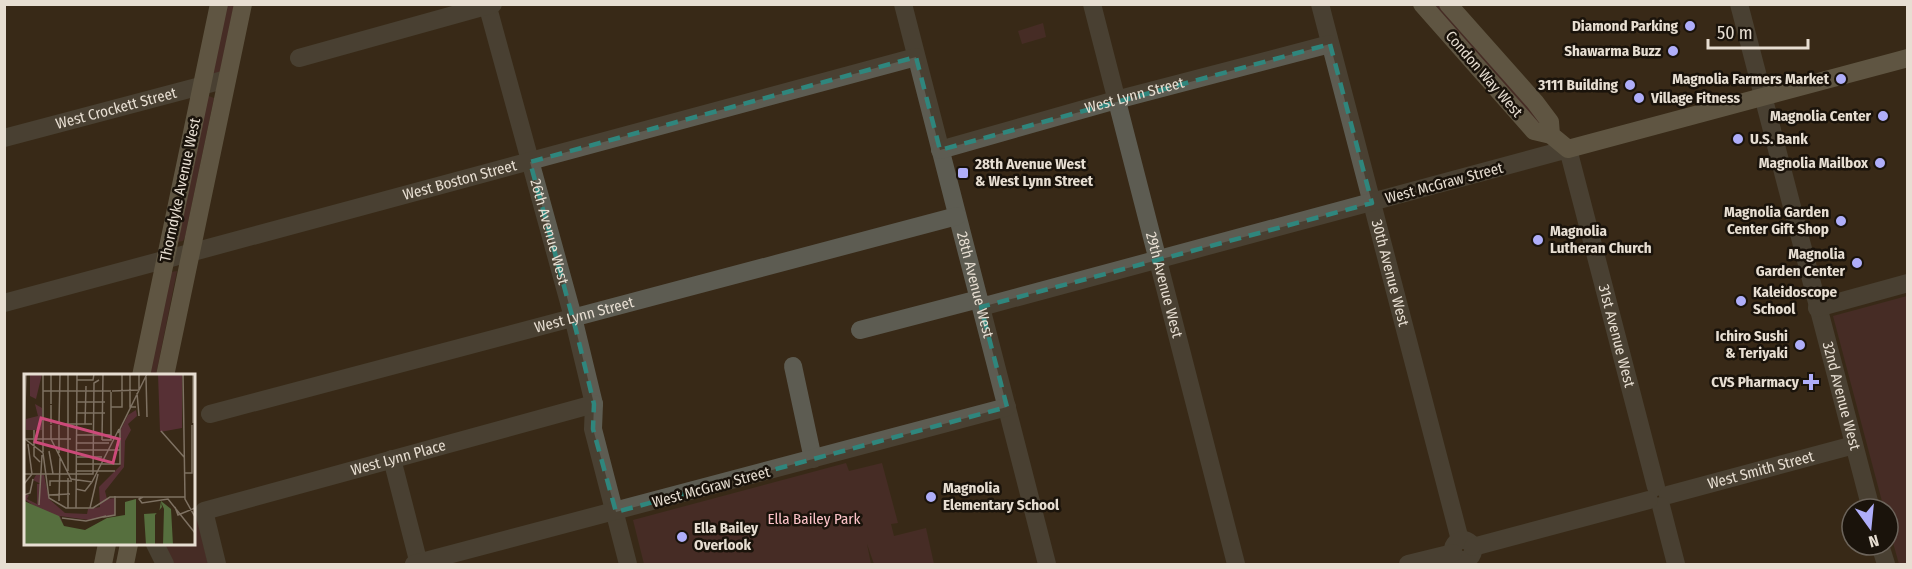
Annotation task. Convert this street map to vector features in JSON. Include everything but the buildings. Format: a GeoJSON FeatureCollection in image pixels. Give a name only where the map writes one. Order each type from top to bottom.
{"type":"FeatureCollection","features":[{"type":"Feature","properties":{"kind":"main road","name":"Thorndyke Avenue West"},"geometry":{"type":"LineString","coordinates":[[141,374],[219,4]]}},
{"type":"Feature","properties":{"kind":"main road","name":"Thorndyke Avenue West"},"geometry":{"type":"LineString","coordinates":[[165,374],[243,4]]}},
{"type":"Feature","properties":{"kind":"main road","name":"Condon Way West"},"geometry":{"type":"LineString","coordinates":[[1422,4],[1534,131],[1551,135],[1568,149]]}},
{"type":"Feature","properties":{"kind":"main road","name":"Condon Way West"},"geometry":{"type":"LineString","coordinates":[[1448,4],[1540,109],[1550,122],[1551,135]]}},
{"type":"Feature","properties":{"kind":"main road","name":"West McGraw Street"},"geometry":{"type":"LineString","coordinates":[[1568,149],[1908,58]]}},
{"type":"Feature","properties":{"kind":"main road"},"geometry":{"type":"LineString","coordinates":[[103,564],[107,545]]}},
{"type":"Feature","properties":{"kind":"main road"},"geometry":{"type":"LineString","coordinates":[[125,564],[129,545]]}},
{"type":"Feature","properties":{"kind":"street","name":"28th Avenue West"},"geometry":{"type":"LineString","coordinates":[[903,4],[1047,564]]}},
{"type":"Feature","properties":{"kind":"street","name":"29th Avenue West"},"geometry":{"type":"LineString","coordinates":[[1092,4],[1236,564]]}},
{"type":"Feature","properties":{"kind":"street","name":"30th Avenue West"},"geometry":{"type":"LineString","coordinates":[[1320,4],[1463,553]]}},
{"type":"Feature","properties":{"kind":"street","name":"32nd Avenue West"},"geometry":{"type":"LineString","coordinates":[[1739,4],[1868,497]]}},
{"type":"Feature","properties":{"kind":"street"},"geometry":{"type":"LineString","coordinates":[[299,58],[489,5]]}},
{"type":"Feature","properties":{"kind":"street","name":"26th Avenue West"},"geometry":{"type":"LineString","coordinates":[[489,5],[573,317],[594,404],[593,429],[628,564]]}},
{"type":"Feature","properties":{"kind":"street","name":"West Lynn Street"},"geometry":{"type":"LineString","coordinates":[[940,150],[1116,100],[1330,44]]}},
{"type":"Feature","properties":{"kind":"street","name":"West Boston Street"},"geometry":{"type":"LineString","coordinates":[[4,303],[916,57]]}},
{"type":"Feature","properties":{"kind":"street","name":"West Crockett Street"},"geometry":{"type":"LineString","coordinates":[[4,138],[227,79]]}},
{"type":"Feature","properties":{"kind":"street","name":"West McGraw Street"},"geometry":{"type":"LineString","coordinates":[[980,303],[1158,260],[1568,149]]}},
{"type":"Feature","properties":{"kind":"street","name":"31st Avenue West"},"geometry":{"type":"LineString","coordinates":[[1568,149],[1676,564]]}},
{"type":"Feature","properties":{"kind":"street","name":"West Lynn Street"},"geometry":{"type":"LineString","coordinates":[[210,414],[957,216]]}},
{"type":"Feature","properties":{"kind":"street"},"geometry":{"type":"LineString","coordinates":[[1817,308],[1908,283]]}},
{"type":"Feature","properties":{"kind":"street"},"geometry":{"type":"LineString","coordinates":[[860,330],[980,303]]}},
{"type":"Feature","properties":{"kind":"street"},"geometry":{"type":"LineString","coordinates":[[793,366],[813,459]]}},
{"type":"Feature","properties":{"kind":"street","name":"West Lynn Place"},"geometry":{"type":"LineString","coordinates":[[217,564],[204,511],[594,404]]}},
{"type":"Feature","properties":{"kind":"street","name":"West McGraw Street"},"geometry":{"type":"LineString","coordinates":[[417,564],[616,513],[1006,407]]}},
{"type":"Feature","properties":{"kind":"street","name":"West Smith Street"},"geometry":{"type":"LineString","coordinates":[[1408,564],[1463,553],[1854,445]]}},
{"type":"Feature","properties":{"kind":"street"},"geometry":{"type":"LineString","coordinates":[[392,459],[417,564]]}},
{"type":"Feature","properties":{"kind":"street"},"geometry":{"type":"LineString","coordinates":[[155,545],[165,564]]}},
{"type":"Feature","properties":{"kind":"highlighted area"},"geometry":{"type":"Polygon","coordinates":[[[1330,44],[1372,203],[981,307],[1007,407],[616,512],[593,429],[594,404],[576,330],[530,162],[916,57],[940,150],[1330,44]]]}},
{"type":"Feature","properties":{"kind":"green space"},"geometry":{"type":"Polygon","coordinates":[[[223,5],[234,5],[219,77],[212,79],[223,5]]]}},
{"type":"Feature","properties":{"kind":"green space"},"geometry":{"type":"Polygon","coordinates":[[[1430,5],[1440,5],[1541,118],[1540,123],[1537,124],[1430,5]]]}},
{"type":"Feature","properties":{"kind":"green space"},"geometry":{"type":"Polygon","coordinates":[[[1043,23],[1046,37],[1022,44],[1018,31],[1043,23]]]}},
{"type":"Feature","properties":{"kind":"green space"},"geometry":{"type":"Polygon","coordinates":[[[206,95],[214,98],[185,237],[183,241],[177,242],[206,95]]]}},
{"type":"Feature","properties":{"kind":"green space"},"geometry":{"type":"Polygon","coordinates":[[[177,271],[156,374],[146,374],[171,272],[177,271]]]}},
{"type":"Feature","properties":{"kind":"green space"},"geometry":{"type":"Polygon","coordinates":[[[1907,296],[1908,564],[1899,564],[1897,557],[1900,557],[1900,497],[1881,497],[1833,316],[1907,296]]]}},
{"type":"Feature","properties":{"kind":"green space","name":"Ella Bailey Park"},"geometry":{"type":"Polygon","coordinates":[[[846,463],[849,471],[882,463],[898,523],[891,524],[894,536],[926,528],[934,564],[874,564],[867,544],[871,564],[644,564],[633,520],[846,463]]]}},
{"type":"Feature","properties":{"kind":"green space"},"geometry":{"type":"Polygon","coordinates":[[[195,509],[208,564],[173,564],[164,545],[195,545],[195,509]]]}},
{"type":"Feature","properties":{"kind":"place","name":"Diamond Parking"},"geometry":{"type":"Point","coordinates":[1690,26]}},
{"type":"Feature","properties":{"kind":"place","name":"Shawarma Buzz"},"geometry":{"type":"Point","coordinates":[1673,51]}},
{"type":"Feature","properties":{"kind":"place","name":"Magnolia Farmers Market"},"geometry":{"type":"Point","coordinates":[1841,79]}},
{"type":"Feature","properties":{"kind":"place","name":"3111 Building"},"geometry":{"type":"Point","coordinates":[1630,85]}},
{"type":"Feature","properties":{"kind":"place","name":"Village Fitness"},"geometry":{"type":"Point","coordinates":[1639,98]}},
{"type":"Feature","properties":{"kind":"place","name":"Magnolia Center"},"geometry":{"type":"Point","coordinates":[1883,116]}},
{"type":"Feature","properties":{"kind":"place","name":"U.S. Bank"},"geometry":{"type":"Point","coordinates":[1738,139]}},
{"type":"Feature","properties":{"kind":"place","name":"Magnolia Mailbox"},"geometry":{"type":"Point","coordinates":[1880,163]}},
{"type":"Feature","properties":{"kind":"place","name":"28th Avenue West & West Lynn Street"},"geometry":{"type":"Point","coordinates":[963,173]}},
{"type":"Feature","properties":{"kind":"place","name":"Magnolia Garden Center Gift Shop"},"geometry":{"type":"Point","coordinates":[1841,221]}},
{"type":"Feature","properties":{"kind":"place","name":"Magnolia Lutheran Church"},"geometry":{"type":"Point","coordinates":[1538,240]}},
{"type":"Feature","properties":{"kind":"place","name":"Magnolia Garden Center"},"geometry":{"type":"Point","coordinates":[1857,263]}},
{"type":"Feature","properties":{"kind":"place","name":"Kaleidoscope School"},"geometry":{"type":"Point","coordinates":[1741,301]}},
{"type":"Feature","properties":{"kind":"place","name":"Ichiro Sushi & Teriyaki"},"geometry":{"type":"Point","coordinates":[1800,345]}},
{"type":"Feature","properties":{"kind":"place","name":"CVS Pharmacy"},"geometry":{"type":"Point","coordinates":[1811,382]}},
{"type":"Feature","properties":{"kind":"place","name":"Magnolia Elementary School"},"geometry":{"type":"Point","coordinates":[931,497]}},
{"type":"Feature","properties":{"kind":"place","name":"Ella Bailey Overlook"},"geometry":{"type":"Point","coordinates":[682,537]}}]}
